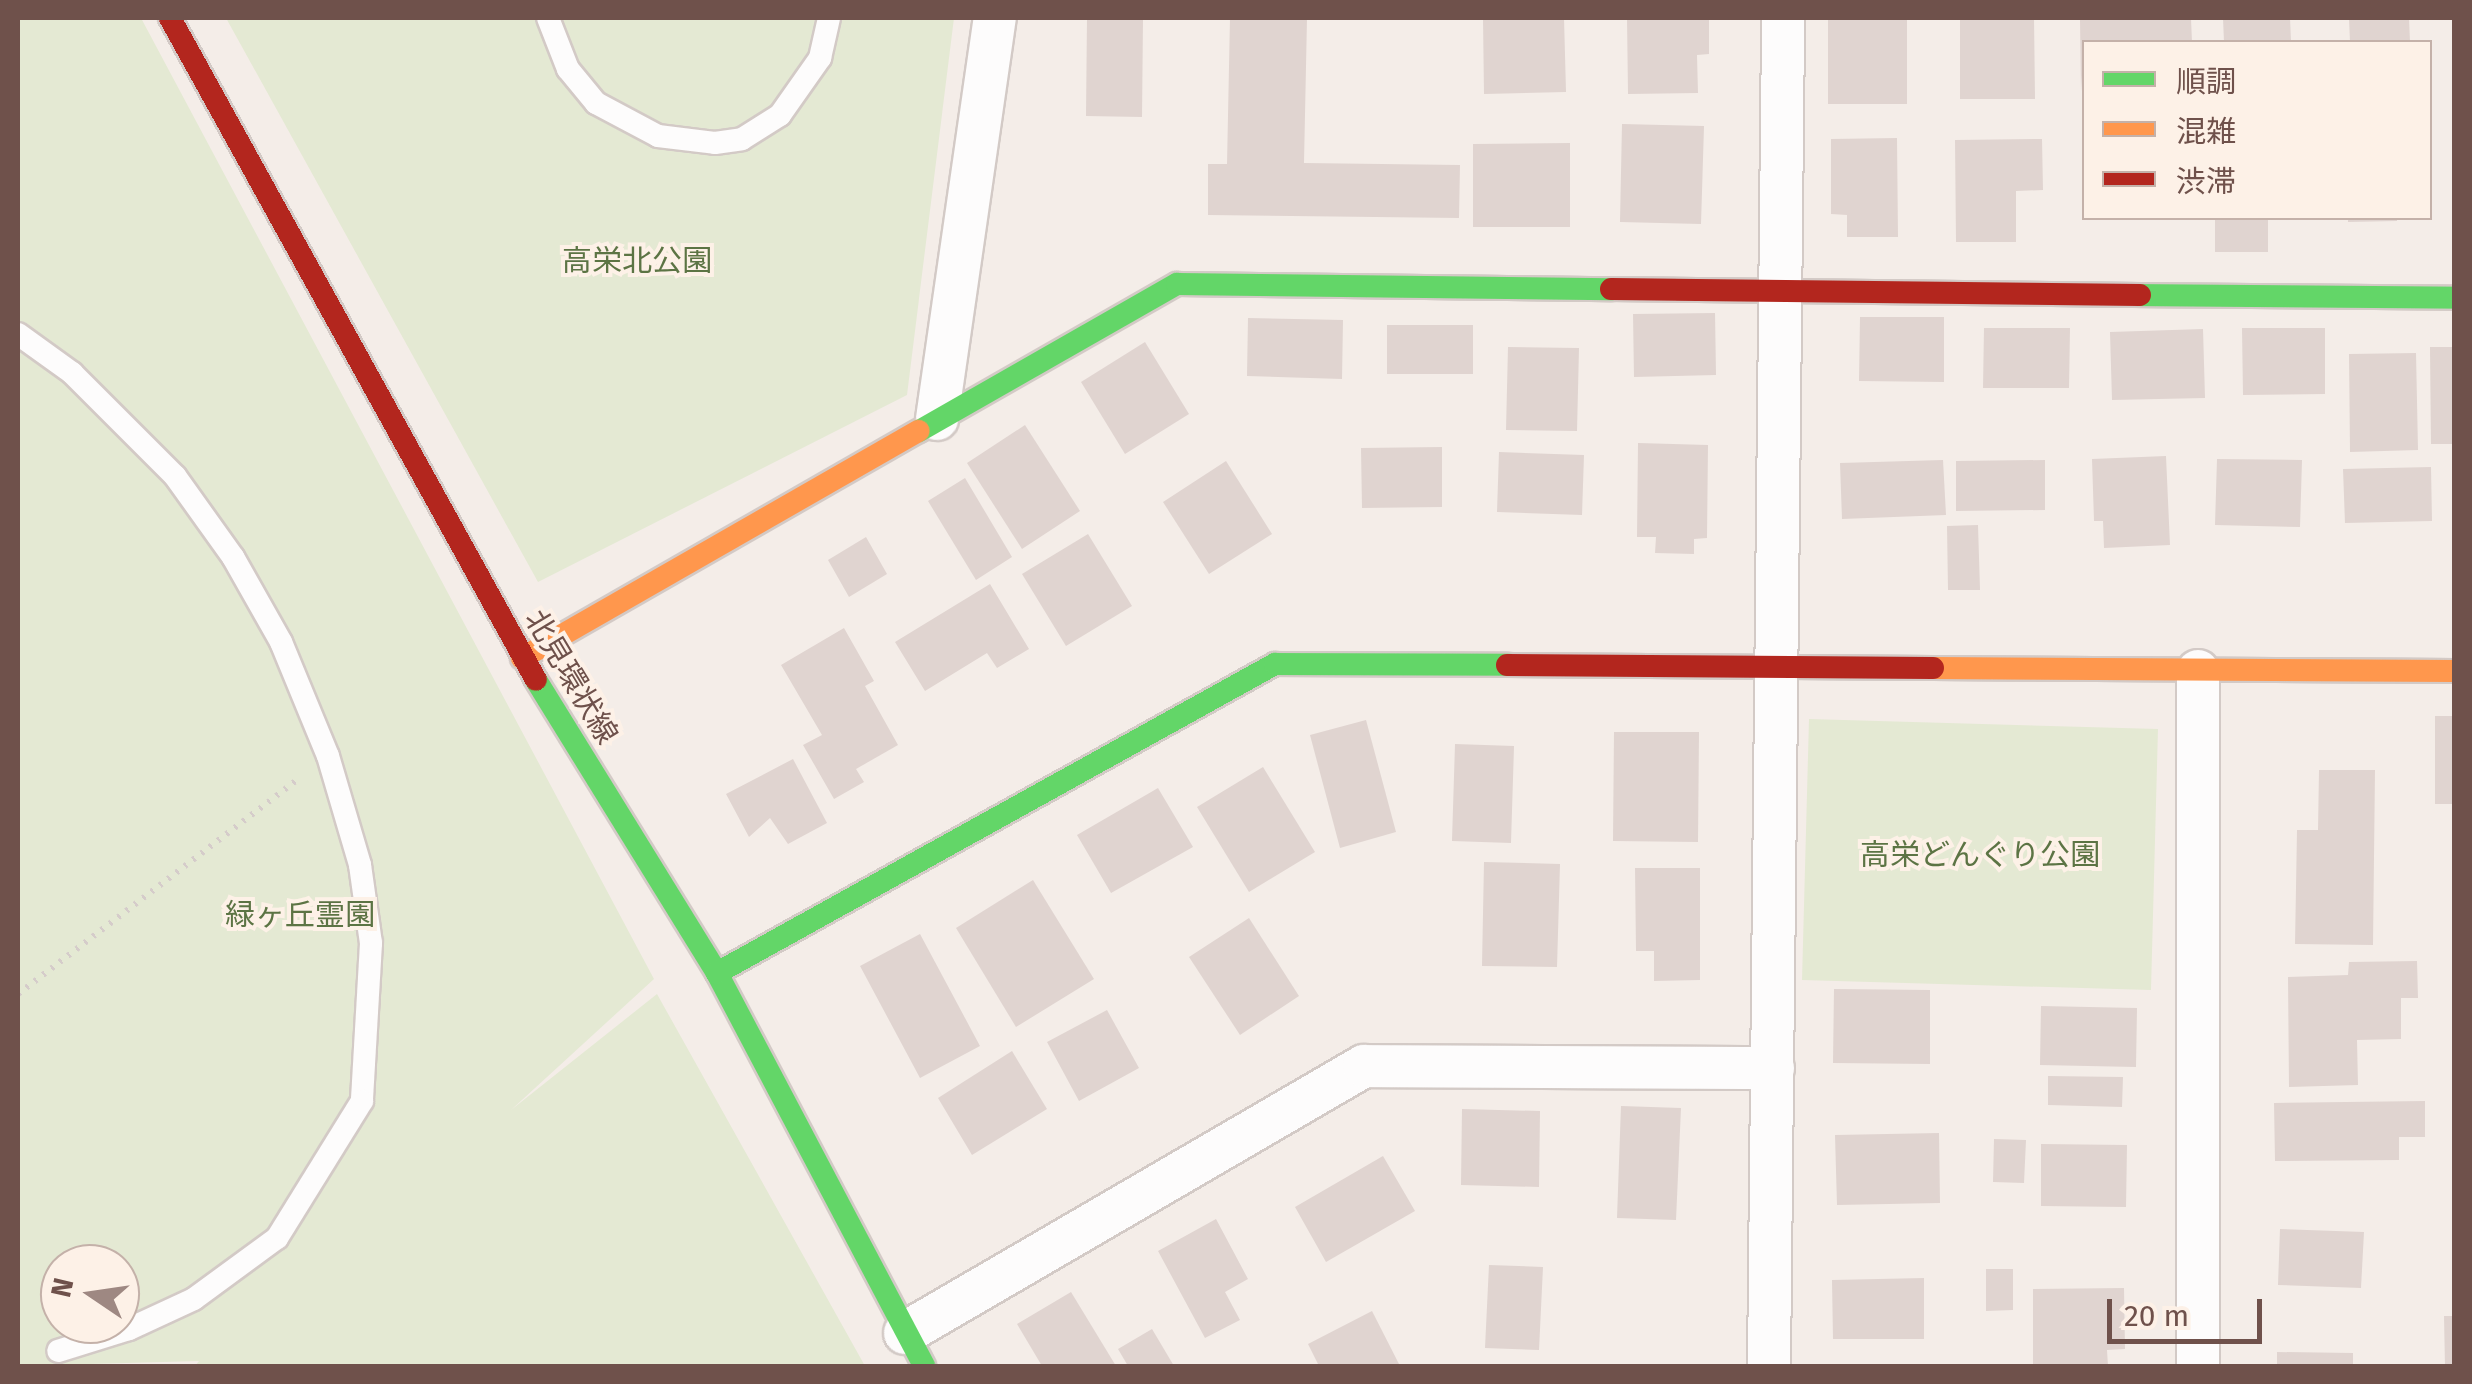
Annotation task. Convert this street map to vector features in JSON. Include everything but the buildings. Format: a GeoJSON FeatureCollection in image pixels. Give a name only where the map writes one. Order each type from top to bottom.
{"type":"FeatureCollection","features":[{"type":"Feature","properties":{"kind":"street","name":"北見環状線"},"geometry":{"type":"LineString","coordinates":[[170,18],[522,658],[717,973],[914,1350]]}},
{"type":"Feature","properties":{"kind":"street"},"geometry":{"type":"LineString","coordinates":[[937,419],[995,18]]}},
{"type":"Feature","properties":{"kind":"street"},"geometry":{"type":"LineString","coordinates":[[1769,1366],[1783,18]]}},
{"type":"Feature","properties":{"kind":"street"},"geometry":{"type":"LineString","coordinates":[[522,658],[1177,284],[2454,298]]}},
{"type":"Feature","properties":{"kind":"street"},"geometry":{"type":"LineString","coordinates":[[717,973],[1275,664],[2454,672]]}},
{"type":"Feature","properties":{"kind":"street"},"geometry":{"type":"LineString","coordinates":[[2198,671],[2198,1366]]}},
{"type":"Feature","properties":{"kind":"street"},"geometry":{"type":"LineString","coordinates":[[914,1350],[1364,1066],[1773,1068]]}},
{"type":"Feature","properties":{"kind":"lane"},"geometry":{"type":"LineString","coordinates":[[548,18],[568,69],[596,103],[658,136],[715,143],[742,139],[780,115],[820,58],[830,18]]}},
{"type":"Feature","properties":{"kind":"lane"},"geometry":{"type":"LineString","coordinates":[[18,334],[72,373],[174,476],[233,557],[281,642],[328,756],[360,864],[370,943],[362,1101],[277,1238],[194,1299],[130,1330],[58,1351]]}},
{"type":"Feature","properties":{"kind":"path"},"geometry":{"type":"LineString","coordinates":[[18,994],[328,756]]}},
{"type":"Feature","properties":{"kind":"green space","name":"緑ヶ丘霊園"},"geometry":{"type":"Polygon","coordinates":[[[18,18],[141,18],[654,979],[511,1110],[657,994],[865,1366],[195,1366],[199,1361],[18,1366],[18,18]]]}},
{"type":"Feature","properties":{"kind":"green space","name":"高栄北公園"},"geometry":{"type":"Polygon","coordinates":[[[226,18],[954,18],[907,395],[538,582],[226,18]]]}},
{"type":"Feature","properties":{"kind":"green space","name":"高栄どんぐり公園"},"geometry":{"type":"Polygon","coordinates":[[[1809,719],[2158,729],[2151,990],[1802,980],[1809,719]]]}},
{"type":"Feature","properties":{"kind":"traffic: fast"},"geometry":{"type":"LineString","coordinates":[[919,431],[1177,284],[1611,289]]}},
{"type":"Feature","properties":{"kind":"traffic: fast"},"geometry":{"type":"LineString","coordinates":[[2140,295],[2454,298]]}},
{"type":"Feature","properties":{"kind":"traffic: fast"},"geometry":{"type":"LineString","coordinates":[[717,973],[1275,664],[1507,665]]}},
{"type":"Feature","properties":{"kind":"traffic: fast"},"geometry":{"type":"LineString","coordinates":[[536,680],[717,973],[924,1366]]}},
{"type":"Feature","properties":{"kind":"traffic: slow"},"geometry":{"type":"LineString","coordinates":[[522,658],[919,431]]}},
{"type":"Feature","properties":{"kind":"traffic: slow"},"geometry":{"type":"LineString","coordinates":[[1933,668],[2454,671]]}},
{"type":"Feature","properties":{"kind":"traffic: jam"},"geometry":{"type":"LineString","coordinates":[[170,18],[536,680]]}},
{"type":"Feature","properties":{"kind":"traffic: jam"},"geometry":{"type":"LineString","coordinates":[[1611,289],[2140,295]]}},
{"type":"Feature","properties":{"kind":"traffic: jam"},"geometry":{"type":"LineString","coordinates":[[1507,665],[1933,668]]}}]}
